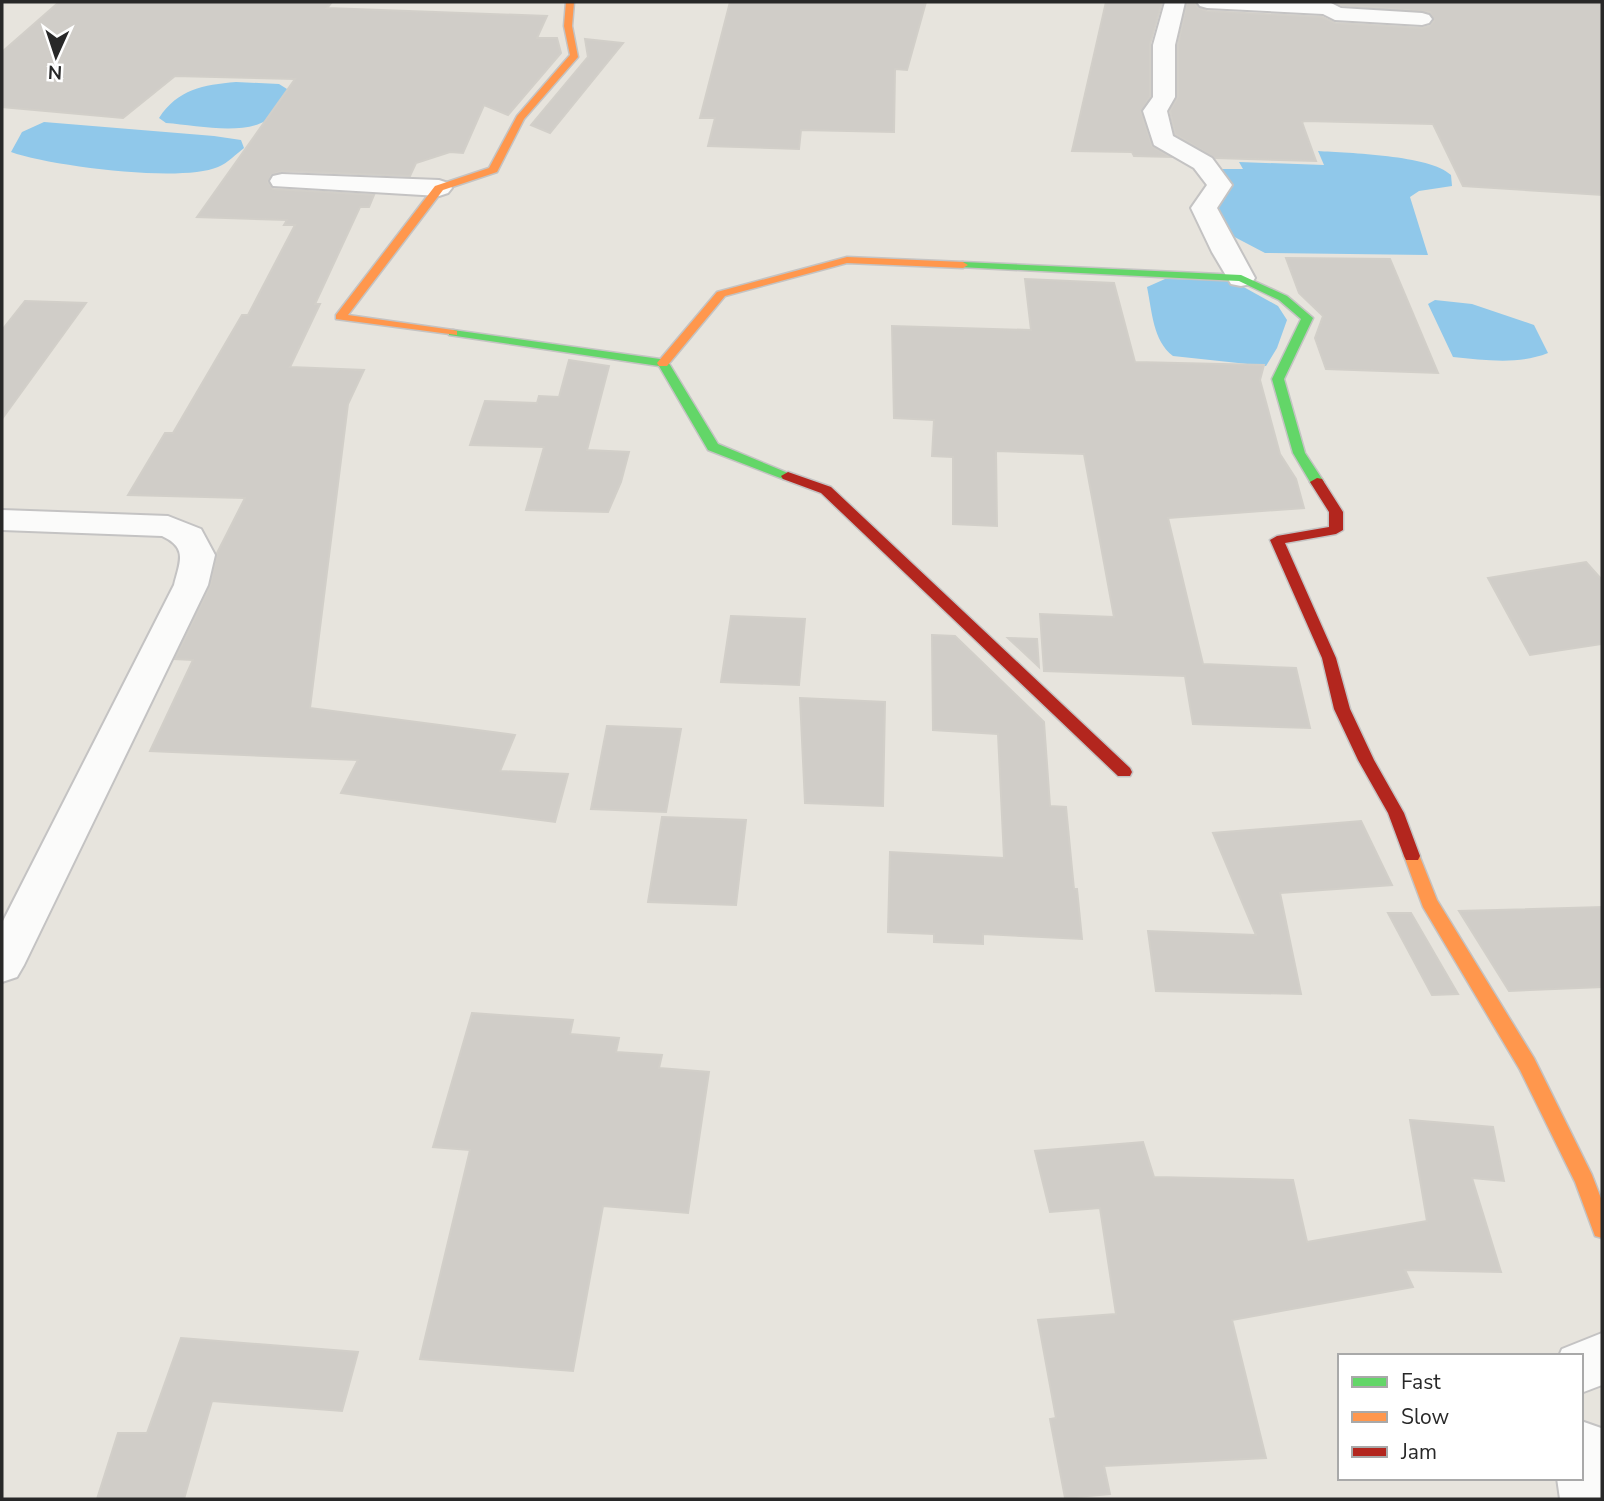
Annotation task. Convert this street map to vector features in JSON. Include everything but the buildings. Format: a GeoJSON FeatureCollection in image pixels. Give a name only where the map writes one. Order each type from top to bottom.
{"type":"FeatureCollection","features":[{"type":"Feature","properties":{"kind":"street"},"geometry":{"type":"LineString","coordinates":[[282,181],[439,188],[493,170],[520,118],[575,55],[568,26],[570,2]]}},
{"type":"Feature","properties":{"kind":"street"},"geometry":{"type":"LineString","coordinates":[[1175,2],[1164,45],[1164,97],[1155,111],[1162,140],[1203,163],[1220,185],[1204,208],[1241,278]]}},
{"type":"Feature","properties":{"kind":"street"},"geometry":{"type":"LineString","coordinates":[[1207,2],[1329,8],[1335,14],[1422,19]]}},
{"type":"Feature","properties":{"kind":"street"},"geometry":{"type":"LineString","coordinates":[[439,188],[340,317],[663,363]]}},
{"type":"Feature","properties":{"kind":"street"},"geometry":{"type":"LineString","coordinates":[[663,363],[721,295],[847,260],[1241,278],[1283,299],[1307,318],[1278,379],[1299,453],[1336,512],[1336,530],[1277,540],[1329,658],[1342,709],[1395,813],[1429,902],[1527,1063],[1585,1181],[1602,1229]]}},
{"type":"Feature","properties":{"kind":"street"},"geometry":{"type":"LineString","coordinates":[[663,363],[713,447],[827,490],[1124,772]]}},
{"type":"Feature","properties":{"kind":"street"},"geometry":{"type":"LineString","coordinates":[[2,520],[168,526],[188,536],[198,555],[191,585],[2,965]]}},
{"type":"Feature","properties":{"kind":"street"},"geometry":{"type":"LineString","coordinates":[[1583,1366],[1602,1359]]}},
{"type":"Feature","properties":{"kind":"street"},"geometry":{"type":"LineString","coordinates":[[1583,1463],[1588,1499]]}},
{"type":"Feature","properties":{"kind":"water"},"geometry":{"type":"Polygon","coordinates":[[[236,82],[279,84],[287,89],[281,107],[270,118],[255,125],[238,128],[166,123],[159,118],[174,101],[192,90],[236,82]]]}},
{"type":"Feature","properties":{"kind":"water"},"geometry":{"type":"Polygon","coordinates":[[[44,122],[214,136],[241,140],[244,148],[218,167],[200,172],[176,173],[115,171],[11,152],[22,132],[44,122]]]}},
{"type":"Feature","properties":{"kind":"water"},"geometry":{"type":"Polygon","coordinates":[[[1318,151],[1408,159],[1440,168],[1451,175],[1452,186],[1419,191],[1410,197],[1428,255],[1265,253],[1225,232],[1215,216],[1230,185],[1222,169],[1243,169],[1239,162],[1324,165],[1318,151]]]}},
{"type":"Feature","properties":{"kind":"water"},"geometry":{"type":"Polygon","coordinates":[[[1165,279],[1231,280],[1278,306],[1287,320],[1277,348],[1266,366],[1173,356],[1166,350],[1157,334],[1147,287],[1165,279]]]}},
{"type":"Feature","properties":{"kind":"water"},"geometry":{"type":"Polygon","coordinates":[[[1435,300],[1472,304],[1534,325],[1548,353],[1513,360],[1453,357],[1428,304],[1435,300]]]}},
{"type":"Feature","properties":{"kind":"traffic: fast"},"geometry":{"type":"LineString","coordinates":[[963,265],[1241,278],[1283,298],[1307,318],[1278,379],[1299,453],[1317,482]]}},
{"type":"Feature","properties":{"kind":"traffic: fast"},"geometry":{"type":"LineString","coordinates":[[453,333],[663,363],[713,447],[788,476]]}},
{"type":"Feature","properties":{"kind":"traffic: slow"},"geometry":{"type":"LineString","coordinates":[[453,333],[340,317],[439,188],[493,170],[520,118],[575,55],[568,26],[570,2]]}},
{"type":"Feature","properties":{"kind":"traffic: slow"},"geometry":{"type":"LineString","coordinates":[[663,363],[721,294],[847,260],[963,265]]}},
{"type":"Feature","properties":{"kind":"traffic: slow"},"geometry":{"type":"LineString","coordinates":[[1412,856],[1429,902],[1527,1064],[1585,1181],[1602,1229]]}},
{"type":"Feature","properties":{"kind":"traffic: jam"},"geometry":{"type":"LineString","coordinates":[[788,476],[826,490],[1124,772]]}},
{"type":"Feature","properties":{"kind":"traffic: jam"},"geometry":{"type":"LineString","coordinates":[[1317,482],[1336,512],[1336,530],[1277,540],[1329,658],[1342,709],[1366,760],[1396,813],[1412,856]]}}]}
